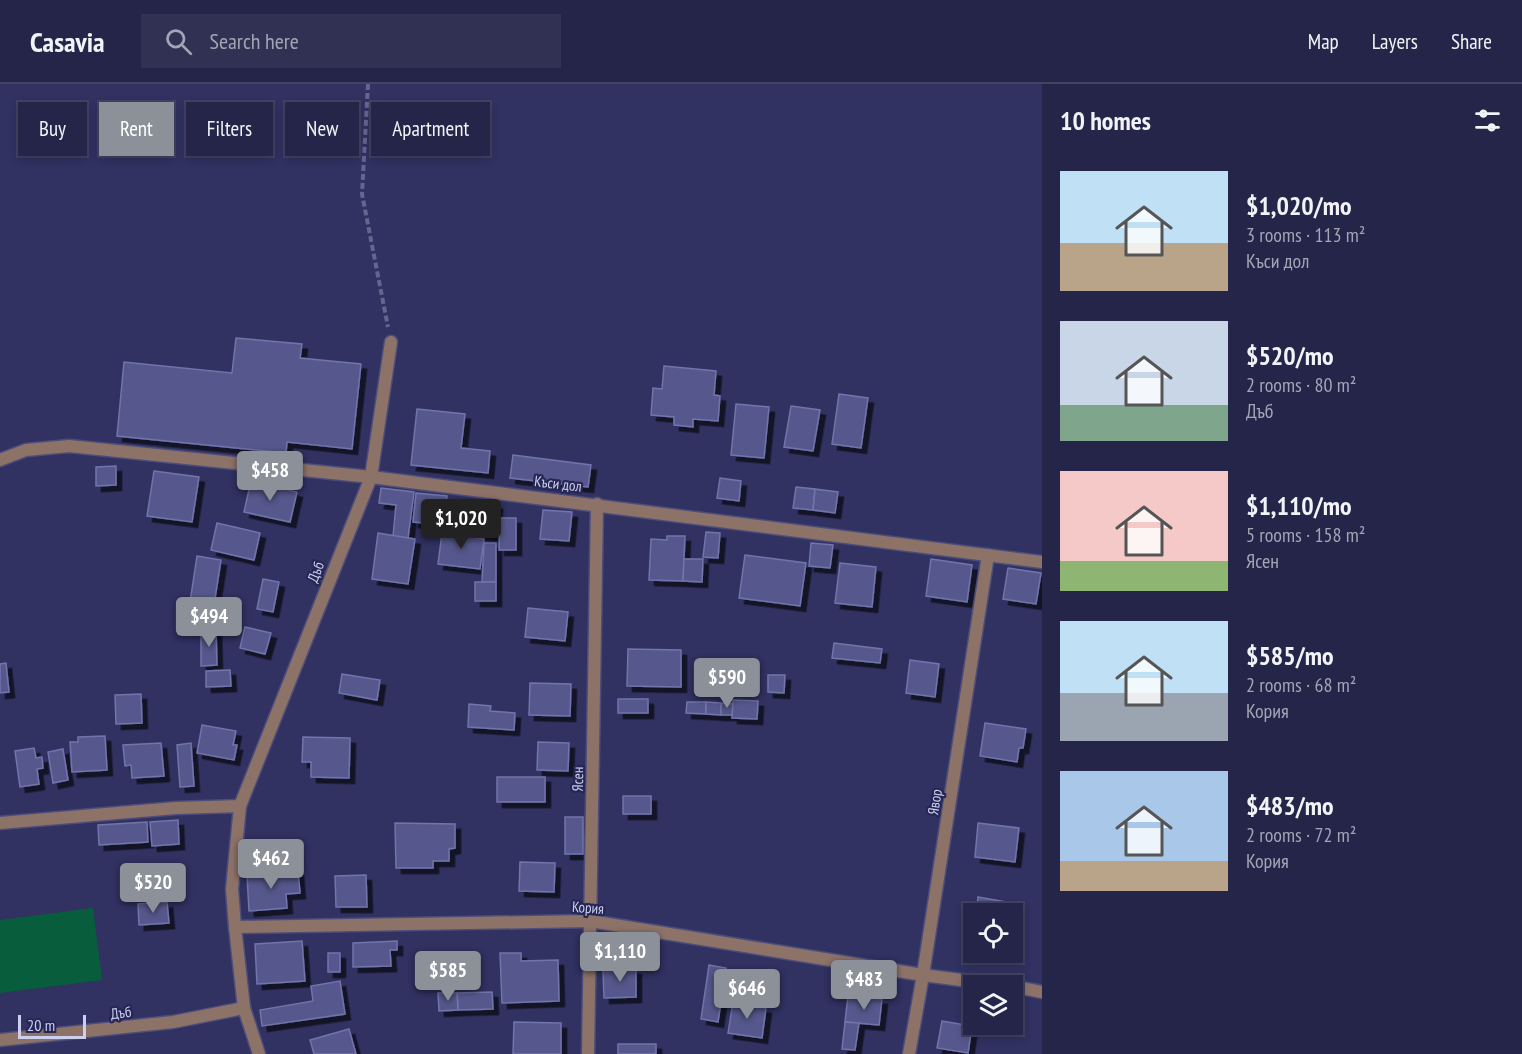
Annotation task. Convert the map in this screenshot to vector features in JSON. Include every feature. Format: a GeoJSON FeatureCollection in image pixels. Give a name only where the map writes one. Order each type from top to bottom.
{"type":"FeatureCollection","features":[{"type":"Feature","properties":{"kind":"street","name":"Дъб"},"geometry":{"type":"LineString","coordinates":[[259,1054],[244,1008],[232,888],[240,806],[371,477],[391,342]]}},
{"type":"Feature","properties":{"kind":"street","name":"Къси дол"},"geometry":{"type":"LineString","coordinates":[[0,460],[26,450],[69,446],[371,477],[1042,562]]}},
{"type":"Feature","properties":{"kind":"street","name":"Ясен"},"geometry":{"type":"LineString","coordinates":[[588,1054],[597,504]]}},
{"type":"Feature","properties":{"kind":"street","name":"Явор"},"geometry":{"type":"LineString","coordinates":[[909,1054],[988,555]]}},
{"type":"Feature","properties":{"kind":"street"},"geometry":{"type":"LineString","coordinates":[[0,823],[176,808],[240,806]]}},
{"type":"Feature","properties":{"kind":"street","name":"Кория"},"geometry":{"type":"LineString","coordinates":[[235,927],[590,921],[963,980]]}},
{"type":"Feature","properties":{"kind":"street"},"geometry":{"type":"LineString","coordinates":[[1023,988],[1042,992]]}},
{"type":"Feature","properties":{"kind":"street","name":"Дъб"},"geometry":{"type":"LineString","coordinates":[[0,1040],[173,1022],[244,1008]]}},
{"type":"Feature","properties":{"kind":"path"},"geometry":{"type":"LineString","coordinates":[[368,84],[362,194],[391,342]]}},
{"type":"Feature","properties":{"kind":"green space"},"geometry":{"type":"Polygon","coordinates":[[[93,908],[102,980],[0,993],[0,920],[93,908]]]}},
{"type":"Feature","properties":{"kind":"building"},"geometry":{"type":"Polygon","coordinates":[[[236,338],[302,344],[300,358],[361,364],[352,449],[287,442],[286,453],[117,436],[124,362],[232,373],[236,338]]]}},
{"type":"Feature","properties":{"kind":"building"},"geometry":{"type":"Polygon","coordinates":[[[664,366],[716,371],[714,395],[720,396],[718,421],[693,419],[693,427],[674,425],[674,417],[651,415],[653,388],[662,389],[664,366]]]}},
{"type":"Feature","properties":{"kind":"building"},"geometry":{"type":"Polygon","coordinates":[[[839,394],[868,398],[861,448],[832,444],[839,394]]]}},
{"type":"Feature","properties":{"kind":"building"},"geometry":{"type":"Polygon","coordinates":[[[736,404],[769,407],[764,458],[731,455],[736,404]]]}},
{"type":"Feature","properties":{"kind":"building"},"geometry":{"type":"Polygon","coordinates":[[[791,406],[820,410],[813,451],[784,447],[791,406]]]}},
{"type":"Feature","properties":{"kind":"building"},"geometry":{"type":"Polygon","coordinates":[[[417,409],[465,414],[461,448],[490,451],[488,473],[411,465],[417,409]]]}},
{"type":"Feature","properties":{"kind":"building"},"geometry":{"type":"Polygon","coordinates":[[[513,455],[591,465],[588,487],[510,478],[513,455]]]}},
{"type":"Feature","properties":{"kind":"building"},"geometry":{"type":"Polygon","coordinates":[[[116,466],[116,485],[96,486],[96,467],[116,466]]]}},
{"type":"Feature","properties":{"kind":"building"},"geometry":{"type":"Polygon","coordinates":[[[154,471],[199,477],[192,522],[147,516],[154,471]]]}},
{"type":"Feature","properties":{"kind":"building"},"geometry":{"type":"Polygon","coordinates":[[[720,478],[741,481],[739,501],[717,498],[720,478]]]}},
{"type":"Feature","properties":{"kind":"building"},"geometry":{"type":"Polygon","coordinates":[[[251,481],[297,492],[290,522],[244,512],[251,481]]]}},
{"type":"Feature","properties":{"kind":"building"},"geometry":{"type":"Polygon","coordinates":[[[796,487],[815,489],[813,510],[793,508],[796,487]]]}},
{"type":"Feature","properties":{"kind":"building"},"geometry":{"type":"Polygon","coordinates":[[[381,488],[414,492],[408,538],[393,536],[396,505],[379,503],[381,488]]]}},
{"type":"Feature","properties":{"kind":"building"},"geometry":{"type":"Polygon","coordinates":[[[815,489],[838,492],[835,513],[813,510],[815,489]]]}},
{"type":"Feature","properties":{"kind":"building"},"geometry":{"type":"Polygon","coordinates":[[[416,493],[447,496],[444,525],[413,522],[416,493]]]}},
{"type":"Feature","properties":{"kind":"building"},"geometry":{"type":"Polygon","coordinates":[[[479,503],[497,504],[495,536],[477,534],[479,503]]]}},
{"type":"Feature","properties":{"kind":"building"},"geometry":{"type":"Polygon","coordinates":[[[543,510],[572,512],[569,541],[540,539],[543,510]]]}},
{"type":"Feature","properties":{"kind":"building"},"geometry":{"type":"Polygon","coordinates":[[[500,518],[516,518],[516,550],[499,550],[500,518]]]}},
{"type":"Feature","properties":{"kind":"building"},"geometry":{"type":"Polygon","coordinates":[[[217,523],[260,533],[254,560],[211,550],[217,523]]]}},
{"type":"Feature","properties":{"kind":"building"},"geometry":{"type":"Polygon","coordinates":[[[456,528],[468,530],[467,536],[484,539],[480,569],[438,564],[442,533],[455,535],[456,528]]]}},
{"type":"Feature","properties":{"kind":"building"},"geometry":{"type":"Polygon","coordinates":[[[706,532],[720,533],[718,558],[703,557],[706,532]]]}},
{"type":"Feature","properties":{"kind":"building"},"geometry":{"type":"Polygon","coordinates":[[[378,533],[415,539],[408,584],[372,579],[378,533]]]}},
{"type":"Feature","properties":{"kind":"building"},"geometry":{"type":"Polygon","coordinates":[[[667,536],[685,536],[683,581],[649,580],[651,539],[667,540],[667,536]]]}},
{"type":"Feature","properties":{"kind":"building"},"geometry":{"type":"Polygon","coordinates":[[[484,543],[496,543],[496,582],[482,582],[484,543]]]}},
{"type":"Feature","properties":{"kind":"building"},"geometry":{"type":"Polygon","coordinates":[[[811,543],[833,545],[830,568],[809,566],[811,543]]]}},
{"type":"Feature","properties":{"kind":"building"},"geometry":{"type":"Polygon","coordinates":[[[745,555],[806,563],[800,606],[739,598],[745,555]]]}},
{"type":"Feature","properties":{"kind":"building"},"geometry":{"type":"Polygon","coordinates":[[[197,556],[221,560],[214,605],[190,602],[197,556]]]}},
{"type":"Feature","properties":{"kind":"building"},"geometry":{"type":"Polygon","coordinates":[[[684,559],[703,559],[702,582],[683,581],[684,559]]]}},
{"type":"Feature","properties":{"kind":"building"},"geometry":{"type":"Polygon","coordinates":[[[931,559],[972,565],[967,602],[926,596],[931,559]]]}},
{"type":"Feature","properties":{"kind":"building"},"geometry":{"type":"Polygon","coordinates":[[[840,563],[876,567],[872,607],[835,603],[840,563]]]}},
{"type":"Feature","properties":{"kind":"building"},"geometry":{"type":"Polygon","coordinates":[[[1008,568],[1041,573],[1036,604],[1003,599],[1008,568]]]}},
{"type":"Feature","properties":{"kind":"building"},"geometry":{"type":"Polygon","coordinates":[[[263,579],[279,582],[273,612],[257,609],[263,579]]]}},
{"type":"Feature","properties":{"kind":"building"},"geometry":{"type":"Polygon","coordinates":[[[475,582],[496,582],[496,601],[475,601],[475,582]]]}},
{"type":"Feature","properties":{"kind":"building"},"geometry":{"type":"Polygon","coordinates":[[[528,608],[568,612],[565,641],[525,637],[528,608]]]}},
{"type":"Feature","properties":{"kind":"building"},"geometry":{"type":"Polygon","coordinates":[[[245,627],[271,633],[265,654],[240,648],[245,627]]]}},
{"type":"Feature","properties":{"kind":"building"},"geometry":{"type":"Polygon","coordinates":[[[216,630],[217,665],[201,666],[201,631],[216,630]]]}},
{"type":"Feature","properties":{"kind":"building"},"geometry":{"type":"Polygon","coordinates":[[[834,643],[882,649],[880,663],[832,658],[834,643]]]}},
{"type":"Feature","properties":{"kind":"building"},"geometry":{"type":"Polygon","coordinates":[[[628,649],[681,650],[681,687],[627,686],[628,649]]]}},
{"type":"Feature","properties":{"kind":"building"},"geometry":{"type":"Polygon","coordinates":[[[910,660],[939,664],[935,697],[906,693],[910,660]]]}},
{"type":"Feature","properties":{"kind":"building"},"geometry":{"type":"Polygon","coordinates":[[[6,663],[9,692],[0,693],[0,664],[6,663]]]}},
{"type":"Feature","properties":{"kind":"building"},"geometry":{"type":"Polygon","coordinates":[[[230,670],[231,686],[206,687],[206,671],[230,670]]]}},
{"type":"Feature","properties":{"kind":"building"},"geometry":{"type":"Polygon","coordinates":[[[342,674],[380,680],[377,700],[339,693],[342,674]]]}},
{"type":"Feature","properties":{"kind":"building"},"geometry":{"type":"Polygon","coordinates":[[[768,675],[785,675],[784,693],[768,692],[768,675]]]}},
{"type":"Feature","properties":{"kind":"building"},"geometry":{"type":"Polygon","coordinates":[[[530,683],[571,684],[570,716],[529,715],[530,683]]]}},
{"type":"Feature","properties":{"kind":"building"},"geometry":{"type":"Polygon","coordinates":[[[141,694],[142,723],[116,724],[115,695],[141,694]]]}},
{"type":"Feature","properties":{"kind":"building"},"geometry":{"type":"Polygon","coordinates":[[[618,699],[648,699],[648,713],[618,713],[618,699]]]}},
{"type":"Feature","properties":{"kind":"building"},"geometry":{"type":"Polygon","coordinates":[[[733,700],[758,701],[757,719],[732,718],[733,700]]]}},
{"type":"Feature","properties":{"kind":"building"},"geometry":{"type":"Polygon","coordinates":[[[687,702],[706,702],[706,714],[686,713],[687,702]]]}},
{"type":"Feature","properties":{"kind":"building"},"geometry":{"type":"Polygon","coordinates":[[[706,702],[721,703],[721,715],[706,714],[706,702]]]}},
{"type":"Feature","properties":{"kind":"building"},"geometry":{"type":"Polygon","coordinates":[[[721,703],[733,704],[732,715],[721,715],[721,703]]]}},
{"type":"Feature","properties":{"kind":"building"},"geometry":{"type":"Polygon","coordinates":[[[469,704],[491,706],[490,711],[515,713],[514,730],[468,727],[469,704]]]}},
{"type":"Feature","properties":{"kind":"building"},"geometry":{"type":"Polygon","coordinates":[[[985,723],[1026,729],[1023,748],[1019,748],[1017,762],[980,756],[985,723]]]}},
{"type":"Feature","properties":{"kind":"building"},"geometry":{"type":"Polygon","coordinates":[[[202,725],[236,731],[233,745],[237,745],[234,760],[197,753],[202,725]]]}},
{"type":"Feature","properties":{"kind":"building"},"geometry":{"type":"Polygon","coordinates":[[[105,736],[107,770],[72,772],[70,742],[78,742],[78,737],[105,736]]]}},
{"type":"Feature","properties":{"kind":"building"},"geometry":{"type":"Polygon","coordinates":[[[303,737],[350,738],[349,778],[311,777],[311,762],[302,762],[303,737]]]}},
{"type":"Feature","properties":{"kind":"building"},"geometry":{"type":"Polygon","coordinates":[[[538,742],[569,743],[568,771],[537,770],[538,742]]]}},
{"type":"Feature","properties":{"kind":"building"},"geometry":{"type":"Polygon","coordinates":[[[161,743],[164,776],[132,778],[131,765],[125,766],[123,745],[161,743]]]}},
{"type":"Feature","properties":{"kind":"building"},"geometry":{"type":"Polygon","coordinates":[[[191,743],[194,786],[180,787],[177,745],[191,743]]]}},
{"type":"Feature","properties":{"kind":"building"},"geometry":{"type":"Polygon","coordinates":[[[34,748],[36,758],[42,757],[43,768],[37,769],[39,784],[20,787],[15,751],[34,748]]]}},
{"type":"Feature","properties":{"kind":"building"},"geometry":{"type":"Polygon","coordinates":[[[63,749],[68,780],[53,783],[48,752],[63,749]]]}},
{"type":"Feature","properties":{"kind":"building"},"geometry":{"type":"Polygon","coordinates":[[[497,777],[545,777],[545,802],[497,802],[497,777]]]}},
{"type":"Feature","properties":{"kind":"building"},"geometry":{"type":"Polygon","coordinates":[[[623,796],[651,796],[651,814],[623,814],[623,796]]]}},
{"type":"Feature","properties":{"kind":"building"},"geometry":{"type":"Polygon","coordinates":[[[565,817],[583,817],[583,854],[565,854],[565,817]]]}},
{"type":"Feature","properties":{"kind":"building"},"geometry":{"type":"Polygon","coordinates":[[[178,820],[179,844],[152,846],[150,822],[178,820]]]}},
{"type":"Feature","properties":{"kind":"building"},"geometry":{"type":"Polygon","coordinates":[[[147,822],[148,842],[99,845],[98,825],[147,822]]]}},
{"type":"Feature","properties":{"kind":"building"},"geometry":{"type":"Polygon","coordinates":[[[395,823],[455,824],[455,848],[449,849],[449,861],[433,861],[433,868],[396,868],[395,823]]]}},
{"type":"Feature","properties":{"kind":"building"},"geometry":{"type":"Polygon","coordinates":[[[978,823],[1019,828],[1015,862],[975,857],[978,823]]]}},
{"type":"Feature","properties":{"kind":"building"},"geometry":{"type":"Polygon","coordinates":[[[520,862],[555,863],[554,892],[519,891],[520,862]]]}},
{"type":"Feature","properties":{"kind":"building"},"geometry":{"type":"Polygon","coordinates":[[[298,871],[300,893],[286,894],[287,908],[249,911],[247,875],[298,871]]]}},
{"type":"Feature","properties":{"kind":"building"},"geometry":{"type":"Polygon","coordinates":[[[366,875],[367,907],[336,907],[335,876],[366,875]]]}},
{"type":"Feature","properties":{"kind":"building"},"geometry":{"type":"Polygon","coordinates":[[[978,897],[1012,903],[977,903],[978,897]]]}},
{"type":"Feature","properties":{"kind":"building"},"geometry":{"type":"Polygon","coordinates":[[[167,902],[169,923],[139,925],[138,904],[167,902]]]}},
{"type":"Feature","properties":{"kind":"building"},"geometry":{"type":"Polygon","coordinates":[[[302,941],[305,981],[257,984],[255,944],[302,941]]]}},
{"type":"Feature","properties":{"kind":"building"},"geometry":{"type":"Polygon","coordinates":[[[397,941],[397,950],[390,950],[391,966],[353,967],[353,943],[397,941]]]}},
{"type":"Feature","properties":{"kind":"building"},"geometry":{"type":"Polygon","coordinates":[[[328,953],[340,953],[340,972],[328,972],[328,953]]]}},
{"type":"Feature","properties":{"kind":"building"},"geometry":{"type":"Polygon","coordinates":[[[500,953],[521,953],[521,961],[558,960],[559,1001],[502,1003],[500,953]]]}},
{"type":"Feature","properties":{"kind":"building"},"geometry":{"type":"Polygon","coordinates":[[[709,965],[726,968],[718,1022],[701,1019],[709,965]]]}},
{"type":"Feature","properties":{"kind":"building"},"geometry":{"type":"Polygon","coordinates":[[[636,969],[636,997],[604,998],[603,970],[636,969]]]}},
{"type":"Feature","properties":{"kind":"building"},"geometry":{"type":"Polygon","coordinates":[[[340,981],[345,1014],[262,1026],[260,1010],[313,1001],[311,986],[340,981]]]}},
{"type":"Feature","properties":{"kind":"building"},"geometry":{"type":"Polygon","coordinates":[[[492,992],[493,1009],[458,1010],[457,993],[492,992]]]}},
{"type":"Feature","properties":{"kind":"building"},"geometry":{"type":"Polygon","coordinates":[[[438,993],[457,993],[458,1010],[439,1011],[438,993]]]}},
{"type":"Feature","properties":{"kind":"building"},"geometry":{"type":"Polygon","coordinates":[[[848,996],[882,999],[879,1025],[845,1022],[848,996]]]}},
{"type":"Feature","properties":{"kind":"building"},"geometry":{"type":"Polygon","coordinates":[[[733,1002],[766,1008],[762,1038],[728,1033],[733,1002]]]}},
{"type":"Feature","properties":{"kind":"building"},"geometry":{"type":"Polygon","coordinates":[[[942,1021],[963,1024],[963,1035],[971,1035],[968,1053],[937,1048],[942,1021]]]}},
{"type":"Feature","properties":{"kind":"building"},"geometry":{"type":"Polygon","coordinates":[[[514,1022],[561,1023],[561,1054],[513,1054],[514,1022]]]}},
{"type":"Feature","properties":{"kind":"building"},"geometry":{"type":"Polygon","coordinates":[[[845,1022],[859,1023],[855,1050],[842,1049],[845,1022]]]}},
{"type":"Feature","properties":{"kind":"building"},"geometry":{"type":"Polygon","coordinates":[[[349,1029],[356,1054],[314,1054],[310,1040],[349,1029]]]}},
{"type":"Feature","properties":{"kind":"building"},"geometry":{"type":"Polygon","coordinates":[[[618,1044],[656,1044],[656,1054],[618,1054],[618,1044]]]}}]}
